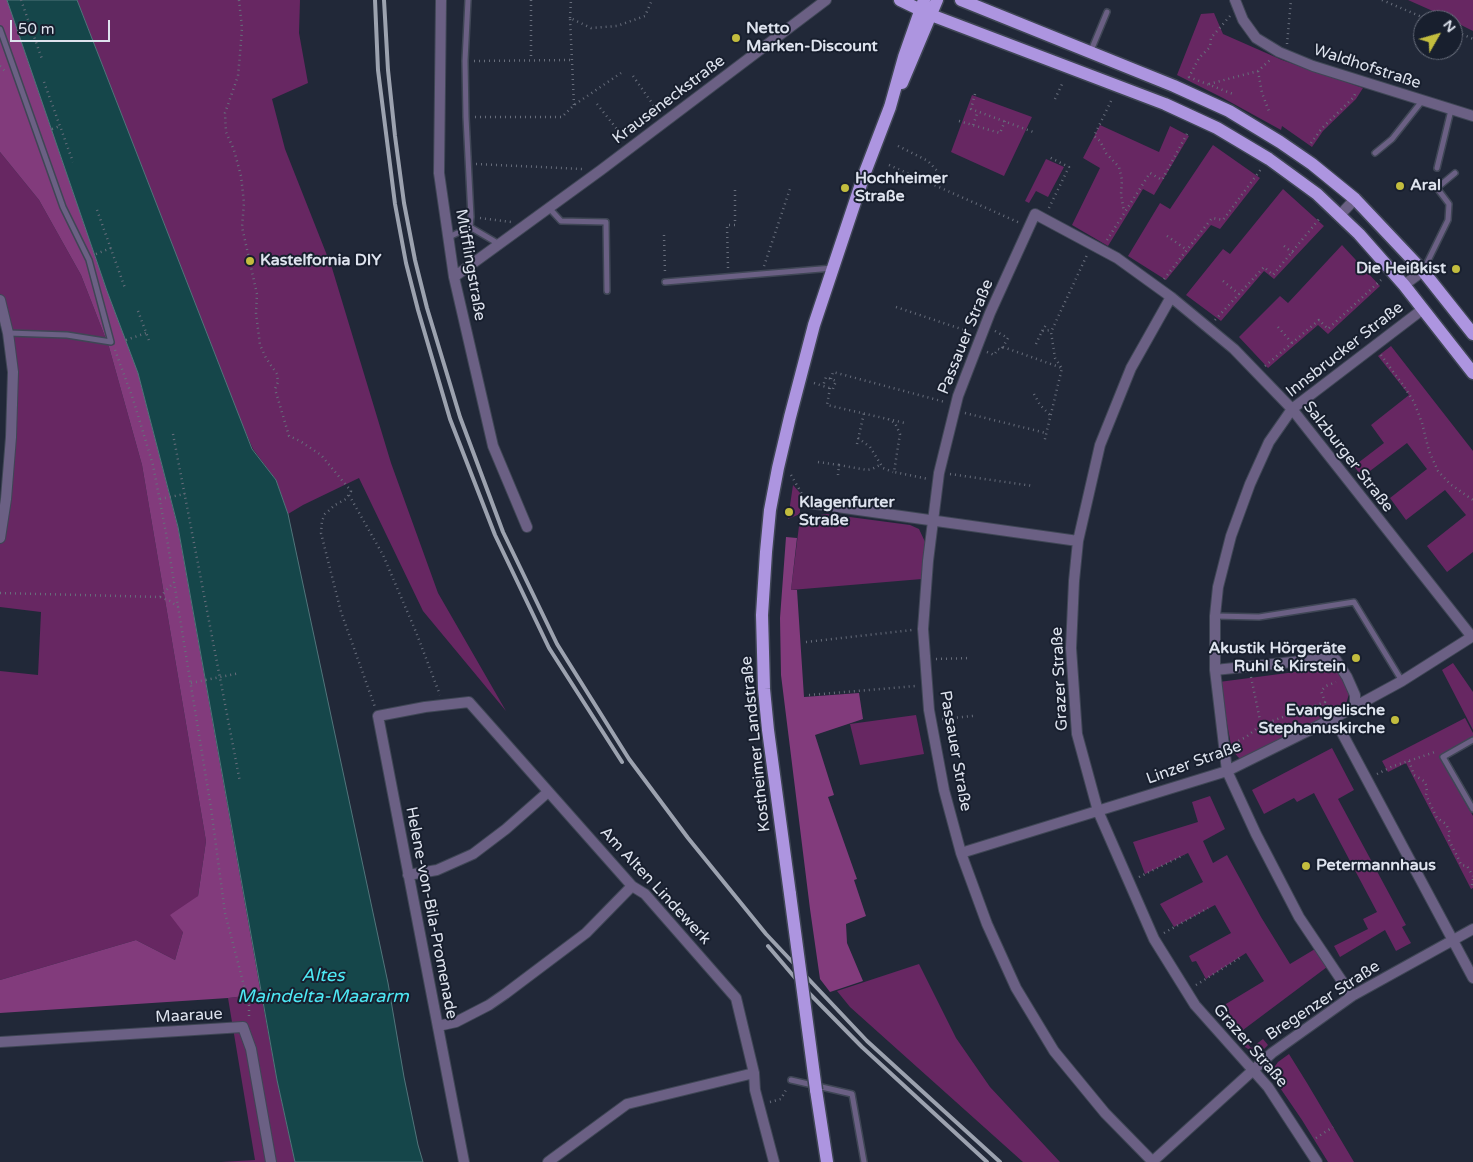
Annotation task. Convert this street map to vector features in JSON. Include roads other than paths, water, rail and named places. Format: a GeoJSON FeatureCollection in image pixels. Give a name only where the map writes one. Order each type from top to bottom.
{"type":"FeatureCollection","features":[{"type":"Feature","properties":{"kind":"main road"},"geometry":{"type":"LineString","coordinates":[[900,0],[925,8],[1166,104],[1217,128],[1269,159],[1316,194],[1340,215],[1383,259],[1473,373]]}},
{"type":"Feature","properties":{"kind":"main road","name":"Kostheimer Landstraße"},"geometry":{"type":"LineString","coordinates":[[827,1162],[768,730],[764,689],[763,580],[768,531],[778,468],[803,363],[864,175],[890,107],[912,62],[925,8],[937,0]]}},
{"type":"Feature","properties":{"kind":"main road"},"geometry":{"type":"LineString","coordinates":[[961,0],[1174,86],[1237,116],[1301,156],[1355,200],[1423,271],[1473,334]]}},
{"type":"Feature","properties":{"kind":"street","name":"Müfflingstraße"},"geometry":{"type":"LineString","coordinates":[[441,0],[439,173],[454,277],[494,446],[527,527]]}},
{"type":"Feature","properties":{"kind":"street","name":"Krauseneckstraße"},"geometry":{"type":"LineString","coordinates":[[454,277],[601,170],[826,0]]}},
{"type":"Feature","properties":{"kind":"street","name":"Waldhofstraße"},"geometry":{"type":"LineString","coordinates":[[1236,3],[1243,20],[1256,38],[1282,54],[1361,82],[1473,116]]}},
{"type":"Feature","properties":{"kind":"street"},"geometry":{"type":"LineString","coordinates":[[1340,215],[1355,200]]}},
{"type":"Feature","properties":{"kind":"street","name":"Passauer Straße"},"geometry":{"type":"LineString","coordinates":[[1040,216],[1030,226],[983,331],[954,408],[938,477],[928,561],[923,629],[930,721],[944,790],[961,853],[986,924],[1012,980],[1054,1051],[1105,1112],[1152,1162]]}},
{"type":"Feature","properties":{"kind":"street","name":"Salzburger Straße"},"geometry":{"type":"LineString","coordinates":[[1040,216],[1117,258],[1171,296],[1234,349],[1292,409],[1472,637]]}},
{"type":"Feature","properties":{"kind":"street"},"geometry":{"type":"LineString","coordinates":[[1404,285],[1423,271]]}},
{"type":"Feature","properties":{"kind":"street","name":"Grazer Straße"},"geometry":{"type":"LineString","coordinates":[[1171,296],[1131,368],[1100,445],[1078,541],[1071,648],[1077,734],[1098,811],[1154,939],[1195,1005],[1268,1088],[1317,1162]]}},
{"type":"Feature","properties":{"kind":"street"},"geometry":{"type":"LineString","coordinates":[[0,300],[4,335],[13,372],[11,437],[6,499],[0,538]]}},
{"type":"Feature","properties":{"kind":"street","name":"Innsbrucker Straße"},"geometry":{"type":"LineString","coordinates":[[1352,996],[1299,917],[1256,834],[1227,771],[1215,670],[1215,616],[1218,587],[1231,536],[1250,484],[1269,442],[1292,409],[1423,309]]}},
{"type":"Feature","properties":{"kind":"street"},"geometry":{"type":"LineString","coordinates":[[809,503],[1078,541]]}},
{"type":"Feature","properties":{"kind":"street","name":"Linzer Straße"},"geometry":{"type":"LineString","coordinates":[[961,853],[1227,771],[1355,707],[1402,681],[1472,637]]}},
{"type":"Feature","properties":{"kind":"street"},"geometry":{"type":"LineString","coordinates":[[1215,670],[1331,658],[1336,660],[1347,677],[1355,695],[1355,707]]}},
{"type":"Feature","properties":{"kind":"street","name":"Am Alten Lindewerk"},"geometry":{"type":"LineString","coordinates":[[378,716],[425,707],[469,702],[632,886],[645,894],[736,998],[754,1073],[755,1090],[774,1162]]}},
{"type":"Feature","properties":{"kind":"street","name":"Helene-von-Bila-Promenade"},"geometry":{"type":"LineString","coordinates":[[378,716],[464,1162]]}},
{"type":"Feature","properties":{"kind":"street"},"geometry":{"type":"LineString","coordinates":[[1334,718],[1473,978]]}},
{"type":"Feature","properties":{"kind":"street"},"geometry":{"type":"LineString","coordinates":[[408,875],[437,870],[473,854],[506,829],[548,792]]}},
{"type":"Feature","properties":{"kind":"street"},"geometry":{"type":"LineString","coordinates":[[438,1026],[456,1022],[497,1000],[586,933],[632,886]]}},
{"type":"Feature","properties":{"kind":"street","name":"Bregenzer Straße"},"geometry":{"type":"LineString","coordinates":[[1152,1162],[1252,1069],[1272,1053],[1352,996],[1473,929]]}},
{"type":"Feature","properties":{"kind":"street","name":"Maaraue"},"geometry":{"type":"LineString","coordinates":[[0,1042],[243,1027],[251,1050],[271,1162]]}},
{"type":"Feature","properties":{"kind":"street"},"geometry":{"type":"LineString","coordinates":[[548,1162],[628,1104],[754,1073]]}},
{"type":"Feature","properties":{"kind":"lane"},"geometry":{"type":"LineString","coordinates":[[468,0],[466,117],[470,227]]}},
{"type":"Feature","properties":{"kind":"lane"},"geometry":{"type":"LineString","coordinates":[[1090,53],[1107,12]]}},
{"type":"Feature","properties":{"kind":"lane"},"geometry":{"type":"LineString","coordinates":[[0,29],[63,207],[89,260],[112,342],[67,335],[4,335]]}},
{"type":"Feature","properties":{"kind":"lane"},"geometry":{"type":"LineString","coordinates":[[1375,152],[1392,139],[1422,101]]}},
{"type":"Feature","properties":{"kind":"lane"},"geometry":{"type":"LineString","coordinates":[[1437,168],[1451,110]]}},
{"type":"Feature","properties":{"kind":"lane"},"geometry":{"type":"LineString","coordinates":[[1423,271],[1448,220],[1449,204],[1437,188],[1455,173]]}},
{"type":"Feature","properties":{"kind":"lane"},"geometry":{"type":"LineString","coordinates":[[549,208],[561,221],[606,222],[607,291]]}},
{"type":"Feature","properties":{"kind":"lane"},"geometry":{"type":"LineString","coordinates":[[449,237],[470,227]]}},
{"type":"Feature","properties":{"kind":"lane"},"geometry":{"type":"LineString","coordinates":[[470,227],[500,245]]}},
{"type":"Feature","properties":{"kind":"lane"},"geometry":{"type":"LineString","coordinates":[[665,282],[833,268]]}},
{"type":"Feature","properties":{"kind":"lane"},"geometry":{"type":"LineString","coordinates":[[1215,616],[1260,617],[1354,602],[1402,681]]}},
{"type":"Feature","properties":{"kind":"lane"},"geometry":{"type":"LineString","coordinates":[[1473,740],[1442,757],[1473,808]]}},
{"type":"Feature","properties":{"kind":"lane"},"geometry":{"type":"LineString","coordinates":[[791,1080],[852,1094],[864,1162]]}},
{"type":"Feature","properties":{"kind":"water","name":"Altes Maindelta-Maararm"},"geometry":{"type":"Polygon","coordinates":[[[7,0],[77,0],[252,449],[276,480],[288,514],[388,983],[404,1077],[423,1162],[295,1162],[277,1080],[178,527],[138,373],[107,291],[7,0]]]}},
{"type":"Feature","properties":{"kind":"railway"},"geometry":{"type":"LineString","coordinates":[[375,0],[378,70],[395,204],[406,263],[418,310],[450,419],[495,535],[549,648],[622,762]]}},
{"type":"Feature","properties":{"kind":"railway"},"geometry":{"type":"LineString","coordinates":[[384,0],[388,70],[404,203],[427,308],[460,417],[503,532],[557,644],[629,759],[688,838],[766,934],[867,1041],[1000,1162]]}},
{"type":"Feature","properties":{"kind":"railway"},"geometry":{"type":"LineString","coordinates":[[768,946],[802,986],[862,1047],[987,1162]]}},
{"type":"Feature","properties":{"kind":"place","name":"Netto Marken-Discount"},"geometry":{"type":"Point","coordinates":[736,38]}},
{"type":"Feature","properties":{"kind":"place","name":"Aral"},"geometry":{"type":"Point","coordinates":[1400,186]}},
{"type":"Feature","properties":{"kind":"place","name":"Hochheimer Straße"},"geometry":{"type":"Point","coordinates":[845,188]}},
{"type":"Feature","properties":{"kind":"place","name":"Kastelfornia DIY"},"geometry":{"type":"Point","coordinates":[250,261]}},
{"type":"Feature","properties":{"kind":"place","name":"Die Heißkist"},"geometry":{"type":"Point","coordinates":[1456,269]}},
{"type":"Feature","properties":{"kind":"place","name":"Klagenfurter Straße"},"geometry":{"type":"Point","coordinates":[789,512]}},
{"type":"Feature","properties":{"kind":"place","name":"Akustik Hörgeräte Ruhl & Kirstein"},"geometry":{"type":"Point","coordinates":[1356,658]}},
{"type":"Feature","properties":{"kind":"place","name":"Evangelische Stephanuskirche"},"geometry":{"type":"Point","coordinates":[1395,720]}},
{"type":"Feature","properties":{"kind":"place","name":"Petermannhaus"},"geometry":{"type":"Point","coordinates":[1306,866]}}]}
